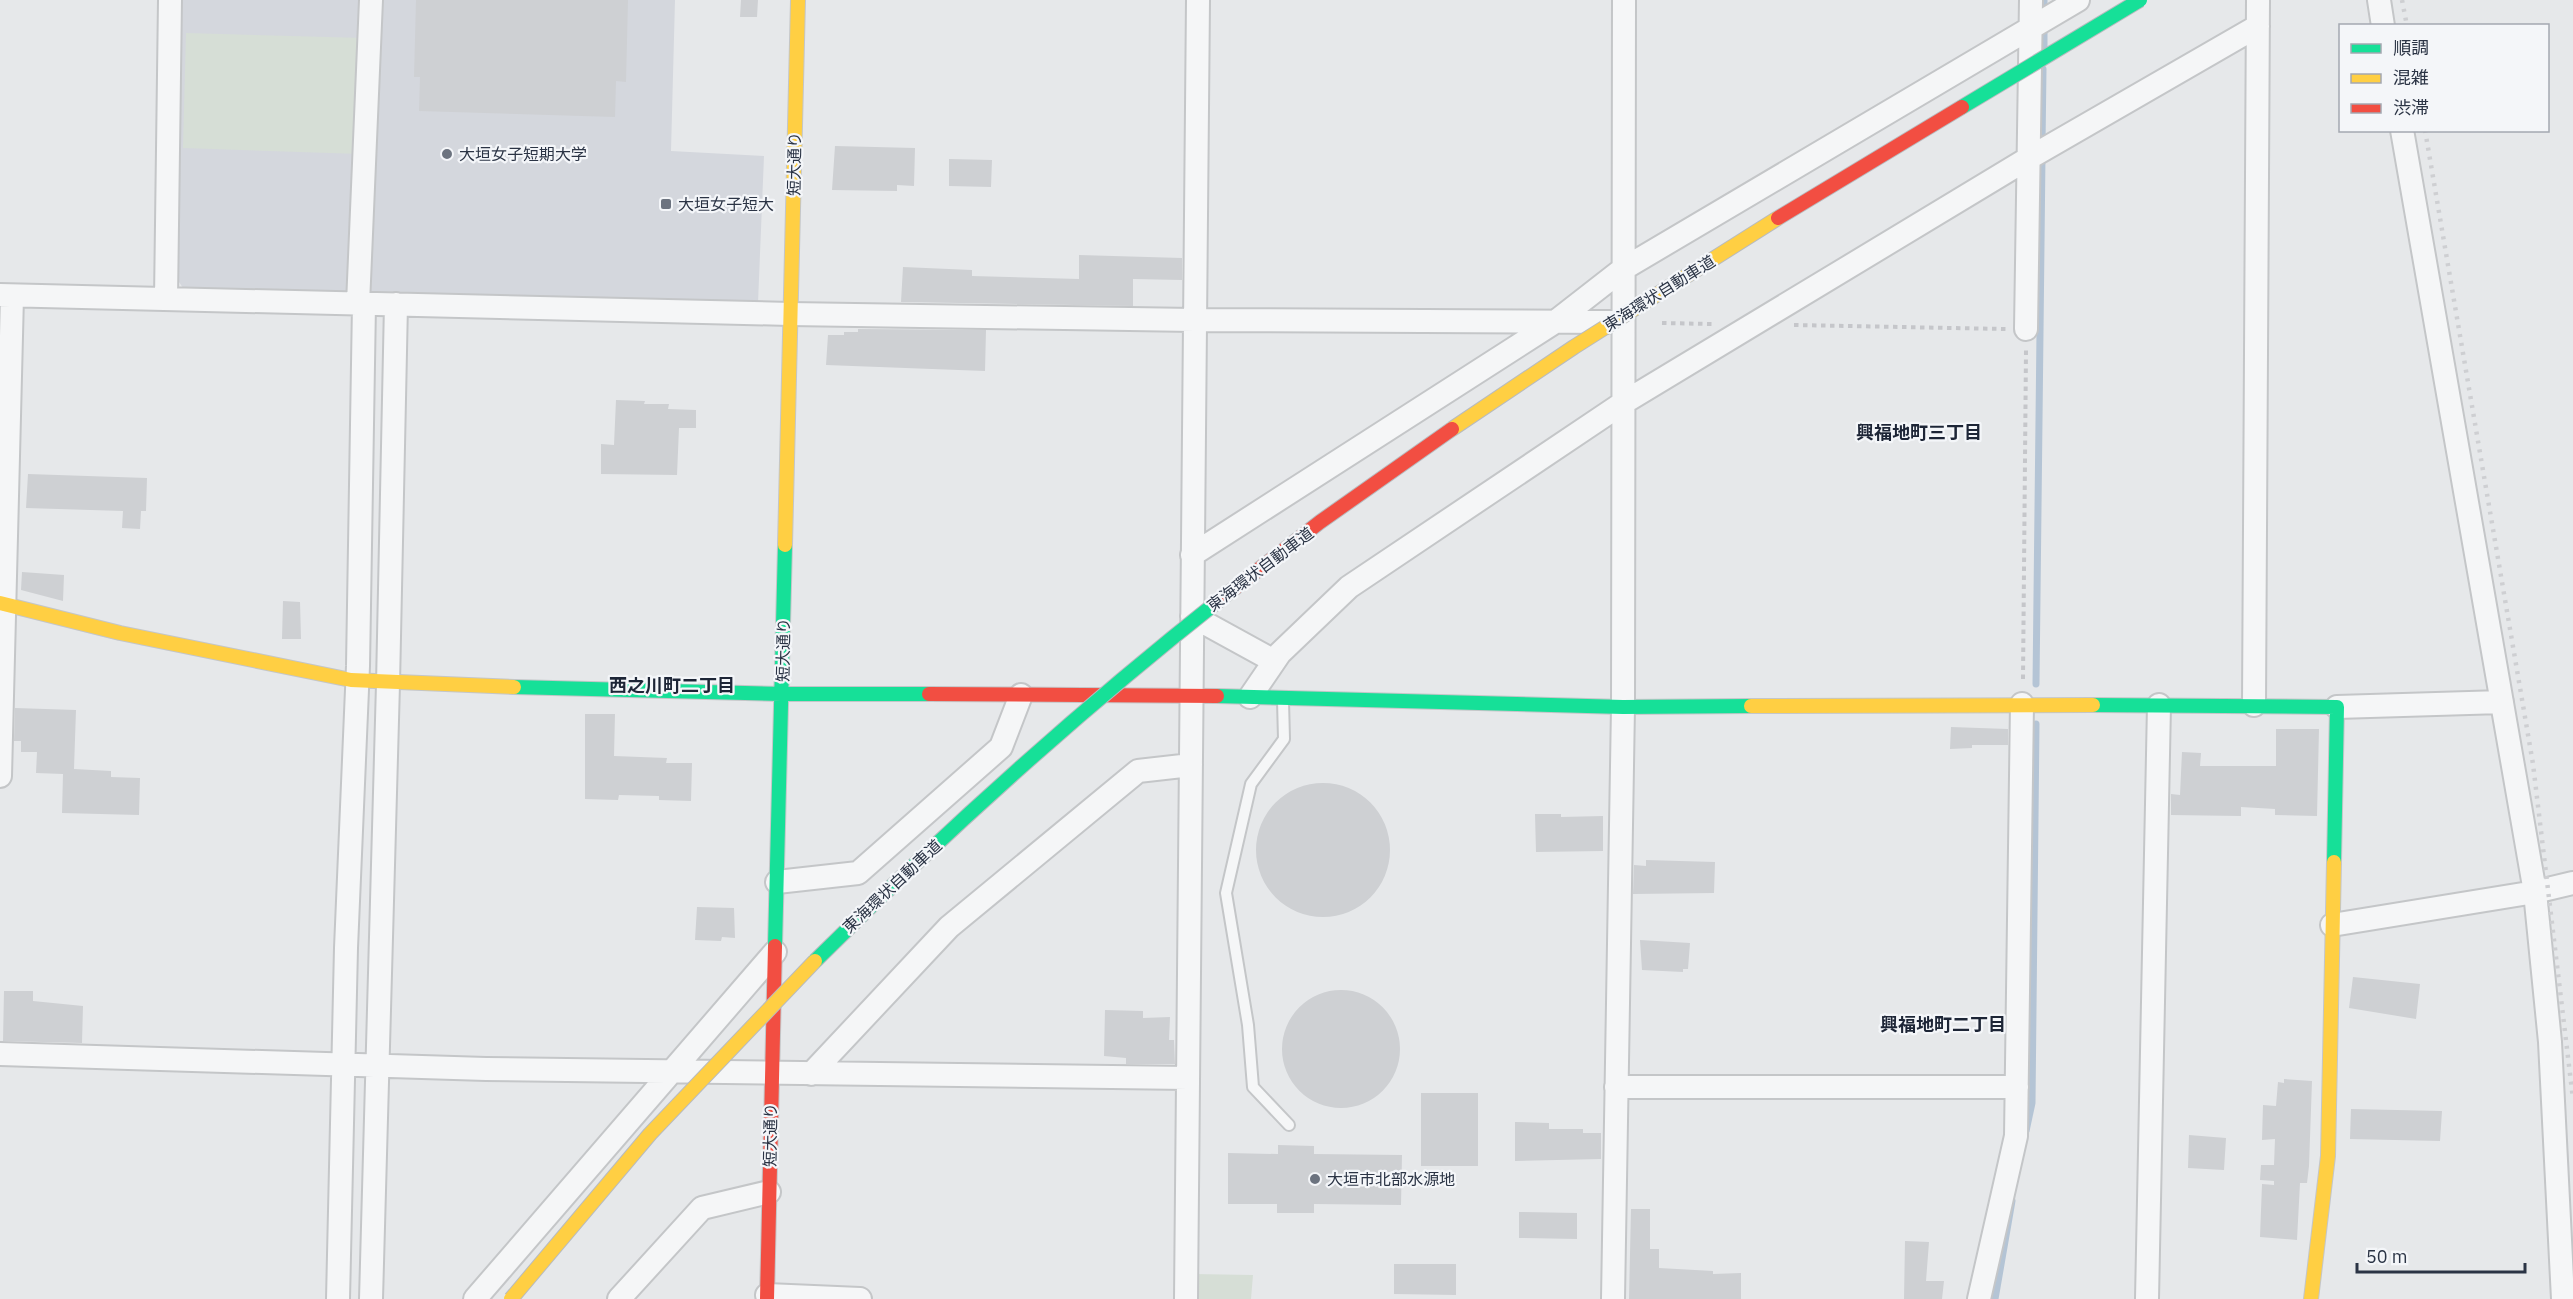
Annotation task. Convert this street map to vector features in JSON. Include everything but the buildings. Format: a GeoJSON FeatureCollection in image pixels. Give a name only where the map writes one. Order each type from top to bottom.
{"type":"FeatureCollection","features":[{"type":"Feature","properties":{"kind":"main road","name":"短大通り"},"geometry":{"type":"LineString","coordinates":[[767,1297],[798,0]]}},
{"type":"Feature","properties":{"kind":"main road","name":"東海環状自動車道"},"geometry":{"type":"LineString","coordinates":[[511,1299],[680,1100],[855,918],[1034,754],[1209,607],[1388,473],[1587,338],[1816,195],[2140,0]]}},
{"type":"Feature","properties":{"kind":"main road"},"geometry":{"type":"LineString","coordinates":[[2,604],[98,628],[371,683],[782,694],[1192,695],[1623,707],[2022,704],[2337,707],[2328,1156],[2311,1299]]}},
{"type":"Feature","properties":{"kind":"street"},"geometry":{"type":"LineString","coordinates":[[166,299],[170,0]]}},
{"type":"Feature","properties":{"kind":"street"},"geometry":{"type":"LineString","coordinates":[[338,1299],[360,1065],[371,683],[375,304],[371,0]]}},
{"type":"Feature","properties":{"kind":"street"},"geometry":{"type":"LineString","coordinates":[[1186,1299],[1198,0]]}},
{"type":"Feature","properties":{"kind":"street"},"geometry":{"type":"LineString","coordinates":[[1613,1299],[1623,707],[1624,0]]}},
{"type":"Feature","properties":{"kind":"street"},"geometry":{"type":"LineString","coordinates":[[2026,329],[2031,0]]}},
{"type":"Feature","properties":{"kind":"street"},"geometry":{"type":"LineString","coordinates":[[1192,555],[1555,322],[1623,269],[2078,0]]}},
{"type":"Feature","properties":{"kind":"street"},"geometry":{"type":"LineString","coordinates":[[2254,705],[2258,0]]}},
{"type":"Feature","properties":{"kind":"street"},"geometry":{"type":"LineString","coordinates":[[2379,0],[2383,24]]}},
{"type":"Feature","properties":{"kind":"street"},"geometry":{"type":"LineString","coordinates":[[1250,697],[1274,661],[1349,587],[1623,403],[2029,159],[2258,26]]}},
{"type":"Feature","properties":{"kind":"street"},"geometry":{"type":"LineString","coordinates":[[2402,132],[2535,892],[2550,1042],[2563,1299]]}},
{"type":"Feature","properties":{"kind":"street"},"geometry":{"type":"LineString","coordinates":[[0,776],[6,295],[790,314],[1194,320],[1623,322]]}},
{"type":"Feature","properties":{"kind":"street"},"geometry":{"type":"LineString","coordinates":[[371,1299],[360,1065],[371,683],[375,304]]}},
{"type":"Feature","properties":{"kind":"street"},"geometry":{"type":"LineString","coordinates":[[1192,616],[1274,661]]}},
{"type":"Feature","properties":{"kind":"street"},"geometry":{"type":"LineString","coordinates":[[777,882],[858,873],[1001,747],[1021,695]]}},
{"type":"Feature","properties":{"kind":"street"},"geometry":{"type":"LineString","coordinates":[[2337,707],[2502,702]]}},
{"type":"Feature","properties":{"kind":"street"},"geometry":{"type":"LineString","coordinates":[[1979,1299],[2016,1136],[2022,704]]}},
{"type":"Feature","properties":{"kind":"street"},"geometry":{"type":"LineString","coordinates":[[2147,1299],[2159,705]]}},
{"type":"Feature","properties":{"kind":"street"},"geometry":{"type":"LineString","coordinates":[[811,1074],[949,927],[1138,771],[1191,765]]}},
{"type":"Feature","properties":{"kind":"street"},"geometry":{"type":"LineString","coordinates":[[2332,925],[2535,892],[2573,883]]}},
{"type":"Feature","properties":{"kind":"street"},"geometry":{"type":"LineString","coordinates":[[475,1299],[775,952]]}},
{"type":"Feature","properties":{"kind":"street"},"geometry":{"type":"LineString","coordinates":[[0,1054],[360,1065],[811,1074],[1188,1078]]}},
{"type":"Feature","properties":{"kind":"street"},"geometry":{"type":"LineString","coordinates":[[1616,1087],[2017,1087]]}},
{"type":"Feature","properties":{"kind":"street"},"geometry":{"type":"LineString","coordinates":[[619,1299],[702,1208],[769,1191]]}},
{"type":"Feature","properties":{"kind":"street"},"geometry":{"type":"LineString","coordinates":[[767,1297],[860,1299]]}},
{"type":"Feature","properties":{"kind":"lane"},"geometry":{"type":"LineString","coordinates":[[1282,698],[1284,739],[1251,784],[1226,893],[1248,1025],[1253,1087],[1288,1125]]}},
{"type":"Feature","properties":{"kind":"path"},"geometry":{"type":"LineString","coordinates":[[1658,323],[1717,324]]}},
{"type":"Feature","properties":{"kind":"path"},"geometry":{"type":"LineString","coordinates":[[1788,325],[2026,329],[2022,704]]}},
{"type":"Feature","properties":{"kind":"shaded area","name":"大垣女子短期大学"},"geometry":{"type":"Polygon","coordinates":[[[181,0],[675,0],[671,151],[764,156],[758,303],[185,291],[173,273],[181,0]]]}},
{"type":"Feature","properties":{"kind":"shaded area"},"geometry":{"type":"Polygon","coordinates":[[[186,33],[364,38],[360,154],[183,148],[186,33]]]}},
{"type":"Feature","properties":{"kind":"shaded area"},"geometry":{"type":"Polygon","coordinates":[[[1193,1274],[1253,1275],[1251,1299],[1193,1299],[1193,1274]]]}},
{"type":"Feature","properties":{"kind":"waterway"},"geometry":{"type":"LineString","coordinates":[[2044,0],[2044,46]]}},
{"type":"Feature","properties":{"kind":"waterway"},"geometry":{"type":"LineString","coordinates":[[2042,145],[2043,69]]}},
{"type":"Feature","properties":{"kind":"waterway"},"geometry":{"type":"LineString","coordinates":[[2036,684],[2042,156]]}},
{"type":"Feature","properties":{"kind":"waterway"},"geometry":{"type":"LineString","coordinates":[[2026,1131],[2032,1103],[2036,724]]}},
{"type":"Feature","properties":{"kind":"waterway"},"geometry":{"type":"LineString","coordinates":[[1995,1299],[2012,1201]]}},
{"type":"Feature","properties":{"kind":"railway"},"geometry":{"type":"LineString","coordinates":[[2402,0],[2407,24]]}},
{"type":"Feature","properties":{"kind":"railway"},"geometry":{"type":"LineString","coordinates":[[2425,132],[2533,764],[2573,1099]]}},
{"type":"Feature","properties":{"kind":"traffic: fast"},"geometry":{"type":"LineString","coordinates":[[1962,107],[2140,0]]}},
{"type":"Feature","properties":{"kind":"traffic: fast"},"geometry":{"type":"LineString","coordinates":[[775,946],[785,545]]}},
{"type":"Feature","properties":{"kind":"traffic: fast"},"geometry":{"type":"LineString","coordinates":[[815,961],[1013,774],[1116,684],[1222,598]]}},
{"type":"Feature","properties":{"kind":"traffic: fast"},"geometry":{"type":"LineString","coordinates":[[514,687],[782,694],[929,694]]}},
{"type":"Feature","properties":{"kind":"traffic: fast"},"geometry":{"type":"LineString","coordinates":[[1217,696],[1623,707],[1751,706]]}},
{"type":"Feature","properties":{"kind":"traffic: fast"},"geometry":{"type":"LineString","coordinates":[[2093,705],[2337,707],[2334,862]]}},
{"type":"Feature","properties":{"kind":"traffic: slow"},"geometry":{"type":"LineString","coordinates":[[785,545],[798,0]]}},
{"type":"Feature","properties":{"kind":"traffic: slow"},"geometry":{"type":"LineString","coordinates":[[1452,429],[1574,347],[1778,218]]}},
{"type":"Feature","properties":{"kind":"traffic: slow"},"geometry":{"type":"LineString","coordinates":[[0,603],[120,633],[351,680],[514,687]]}},
{"type":"Feature","properties":{"kind":"traffic: slow"},"geometry":{"type":"LineString","coordinates":[[1751,706],[2093,705]]}},
{"type":"Feature","properties":{"kind":"traffic: slow"},"geometry":{"type":"LineString","coordinates":[[2311,1299],[2328,1156],[2334,862]]}},
{"type":"Feature","properties":{"kind":"traffic: slow"},"geometry":{"type":"LineString","coordinates":[[511,1299],[650,1134],[815,961]]}},
{"type":"Feature","properties":{"kind":"traffic: jam"},"geometry":{"type":"LineString","coordinates":[[1778,218],[1962,107]]}},
{"type":"Feature","properties":{"kind":"traffic: jam"},"geometry":{"type":"LineString","coordinates":[[1222,598],[1320,522],[1452,429]]}},
{"type":"Feature","properties":{"kind":"traffic: jam"},"geometry":{"type":"LineString","coordinates":[[929,694],[1217,696]]}},
{"type":"Feature","properties":{"kind":"traffic: jam"},"geometry":{"type":"LineString","coordinates":[[767,1299],[775,946]]}},
{"type":"Feature","properties":{"kind":"place","name":"大垣女子短期大学"},"geometry":{"type":"Point","coordinates":[447,154]}},
{"type":"Feature","properties":{"kind":"place","name":"大垣女子短大"},"geometry":{"type":"Point","coordinates":[666,204]}},
{"type":"Feature","properties":{"kind":"place","name":"大垣市北部水源地"},"geometry":{"type":"Point","coordinates":[1315,1179]}},
{"type":"Feature","properties":{"kind":"district","name":"興福地町三丁目"},"geometry":{"type":"Point","coordinates":[1919,432]}},
{"type":"Feature","properties":{"kind":"district","name":"西之川町二丁目"},"geometry":{"type":"Point","coordinates":[672,685]}},
{"type":"Feature","properties":{"kind":"district","name":"興福地町二丁目"},"geometry":{"type":"Point","coordinates":[1943,1024]}}]}
